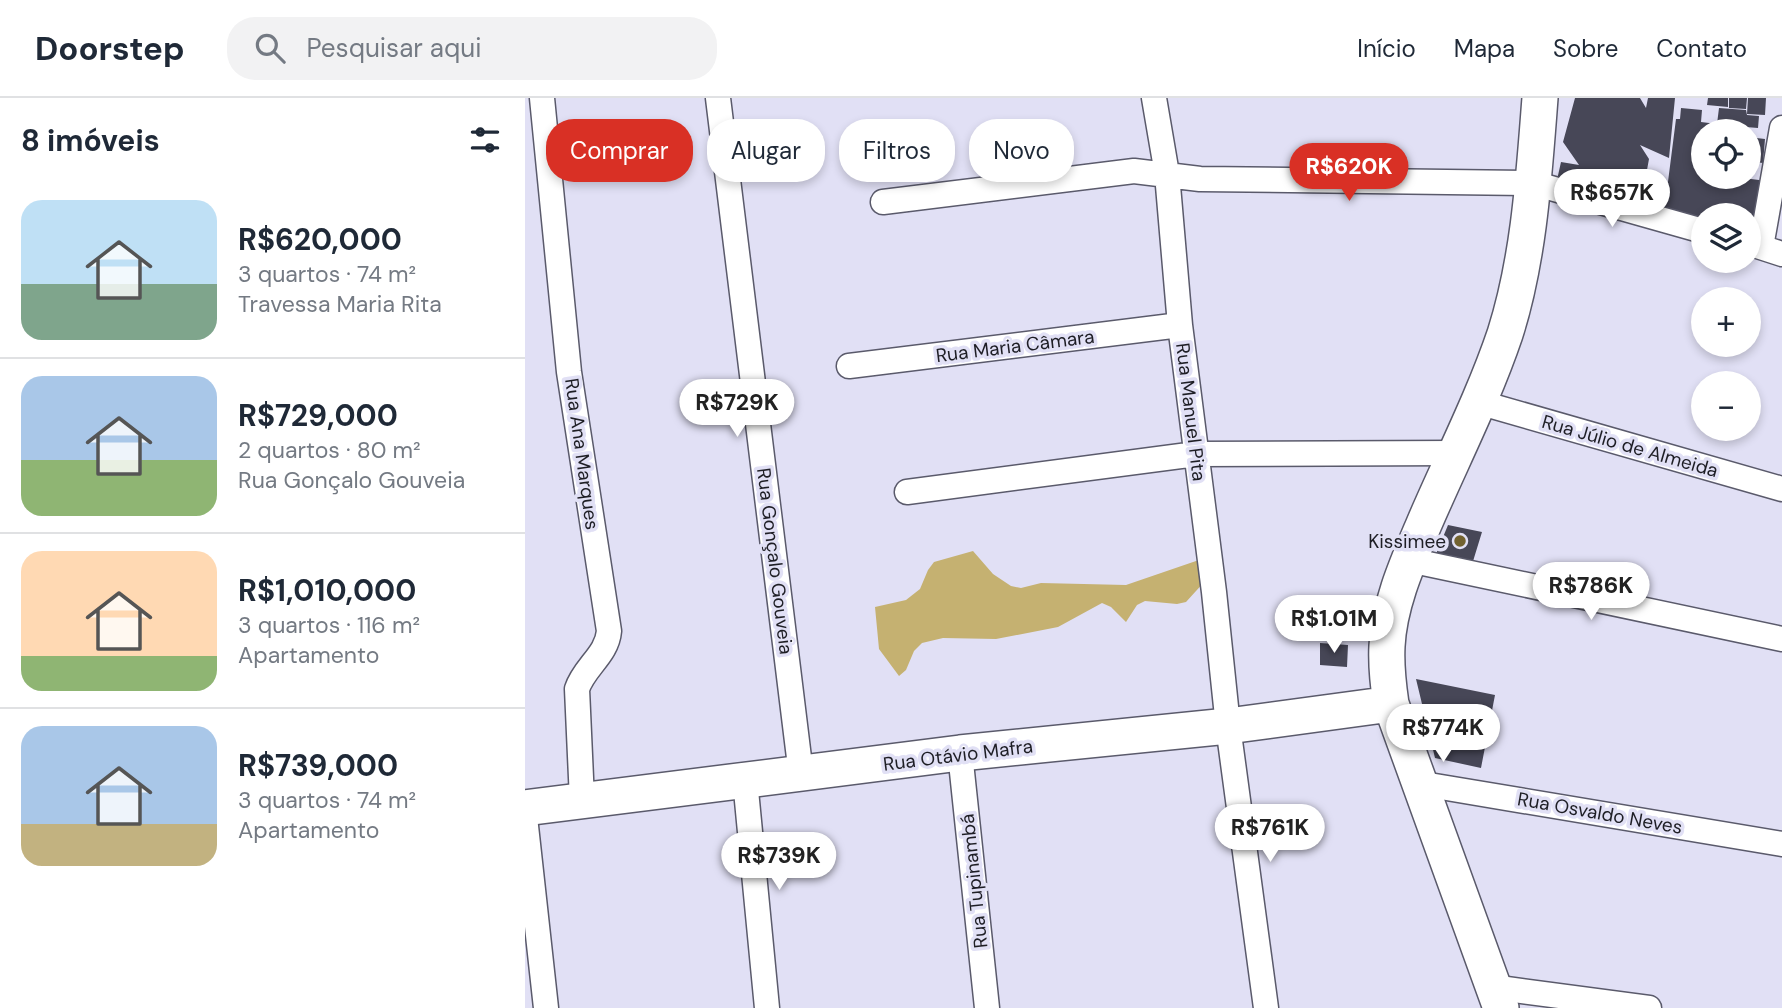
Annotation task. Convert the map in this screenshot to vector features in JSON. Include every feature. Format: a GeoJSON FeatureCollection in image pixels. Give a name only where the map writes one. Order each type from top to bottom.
{"type":"FeatureCollection","features":[{"type":"Feature","properties":{"kind":"main road"},"geometry":{"type":"LineString","coordinates":[[1497,998],[1417,783],[1391,704],[1387,676],[1387,643],[1409,559],[1478,402],[1514,301],[1533,183],[1540,98]]}},
{"type":"Feature","properties":{"kind":"main road","name":"Rua Otávio Mafra"},"geometry":{"type":"LineString","coordinates":[[525,808],[960,753],[1228,726],[1391,704]]}},
{"type":"Feature","properties":{"kind":"street","name":"Rua Ana Marques"},"geometry":{"type":"LineString","coordinates":[[542,98],[569,372],[609,631],[608,643],[581,677],[577,689],[582,800]]}},
{"type":"Feature","properties":{"kind":"street","name":"Rua Gonçalo Gouveia"},"geometry":{"type":"LineString","coordinates":[[717,98],[801,774]]}},
{"type":"Feature","properties":{"kind":"street","name":"Rua Manuel Pita"},"geometry":{"type":"LineString","coordinates":[[1154,98],[1167,174],[1180,325],[1228,726],[1266,1008]]}},
{"type":"Feature","properties":{"kind":"street"},"geometry":{"type":"LineString","coordinates":[[1764,248],[1782,128]]}},
{"type":"Feature","properties":{"kind":"street"},"geometry":{"type":"LineString","coordinates":[[883,202],[1134,171],[1200,179],[1533,183],[1691,228]]}},
{"type":"Feature","properties":{"kind":"street","name":"Rua Maria Câmara"},"geometry":{"type":"LineString","coordinates":[[849,366],[1180,325]]}},
{"type":"Feature","properties":{"kind":"street","name":"Rua Júlio de Almeida"},"geometry":{"type":"LineString","coordinates":[[1478,402],[1782,489]]}},
{"type":"Feature","properties":{"kind":"street"},"geometry":{"type":"LineString","coordinates":[[907,492],[1196,454],[1455,453]]}},
{"type":"Feature","properties":{"kind":"street"},"geometry":{"type":"LineString","coordinates":[[1409,559],[1782,639]]}},
{"type":"Feature","properties":{"kind":"street","name":"Rua Tupinambá"},"geometry":{"type":"LineString","coordinates":[[960,753],[987,1008]]}},
{"type":"Feature","properties":{"kind":"street"},"geometry":{"type":"LineString","coordinates":[[745,780],[767,1008]]}},
{"type":"Feature","properties":{"kind":"street","name":"Rua Osvaldo Neves"},"geometry":{"type":"LineString","coordinates":[[1417,783],[1782,844]]}},
{"type":"Feature","properties":{"kind":"street"},"geometry":{"type":"LineString","coordinates":[[525,817],[546,1008]]}},
{"type":"Feature","properties":{"kind":"street"},"geometry":{"type":"LineString","coordinates":[[1497,998],[1649,1008]]}},
{"type":"Feature","properties":{"kind":"shaded area"},"geometry":{"type":"Polygon","coordinates":[[[973,551],[993,574],[1011,586],[1021,588],[1041,583],[1126,585],[1196,561],[1200,562],[1206,580],[1186,602],[1177,604],[1145,601],[1137,605],[1126,622],[1111,607],[1102,603],[1058,627],[996,639],[943,638],[922,643],[914,651],[906,670],[899,676],[879,649],[875,607],[906,600],[920,589],[934,562],[973,551]]]}},
{"type":"Feature","properties":{"kind":"building"},"geometry":{"type":"Polygon","coordinates":[[[1575,98],[1640,98],[1646,108],[1648,98],[1675,98],[1669,158],[1640,145],[1649,159],[1642,197],[1557,180],[1561,162],[1579,165],[1563,142],[1575,98]]]}},
{"type":"Feature","properties":{"kind":"building"},"geometry":{"type":"Polygon","coordinates":[[[1708,98],[1728,98],[1728,107],[1707,105],[1708,98]]]}},
{"type":"Feature","properties":{"kind":"building"},"geometry":{"type":"Polygon","coordinates":[[[1729,98],[1747,98],[1746,109],[1729,108],[1729,98]]]}},
{"type":"Feature","properties":{"kind":"building"},"geometry":{"type":"Polygon","coordinates":[[[1748,98],[1766,98],[1765,115],[1747,114],[1748,98]]]}},
{"type":"Feature","properties":{"kind":"building"},"geometry":{"type":"Polygon","coordinates":[[[1681,108],[1702,110],[1701,119],[1691,119],[1691,189],[1761,189],[1761,180],[1767,181],[1761,227],[1761,203],[1691,203],[1691,217],[1664,213],[1676,119],[1680,119],[1681,108]]]}},
{"type":"Feature","properties":{"kind":"building"},"geometry":{"type":"Polygon","coordinates":[[[1719,108],[1746,110],[1747,115],[1759,116],[1759,119],[1718,119],[1719,108]]]}},
{"type":"Feature","properties":{"kind":"building"},"geometry":{"type":"Polygon","coordinates":[[[1761,139],[1765,139],[1761,163],[1761,139]]]}},
{"type":"Feature","properties":{"kind":"building","name":"Kissimee"},"geometry":{"type":"Polygon","coordinates":[[[1448,525],[1482,532],[1470,571],[1434,559],[1448,525]]]}},
{"type":"Feature","properties":{"kind":"building"},"geometry":{"type":"Polygon","coordinates":[[[1320,643],[1348,645],[1347,667],[1320,665],[1320,643]]]}},
{"type":"Feature","properties":{"kind":"building"},"geometry":{"type":"Polygon","coordinates":[[[1416,679],[1495,695],[1481,768],[1435,758],[1416,679]]]}},
{"type":"Feature","properties":{"kind":"place","name":"Kissimee"},"geometry":{"type":"Point","coordinates":[1460,541]}}]}
